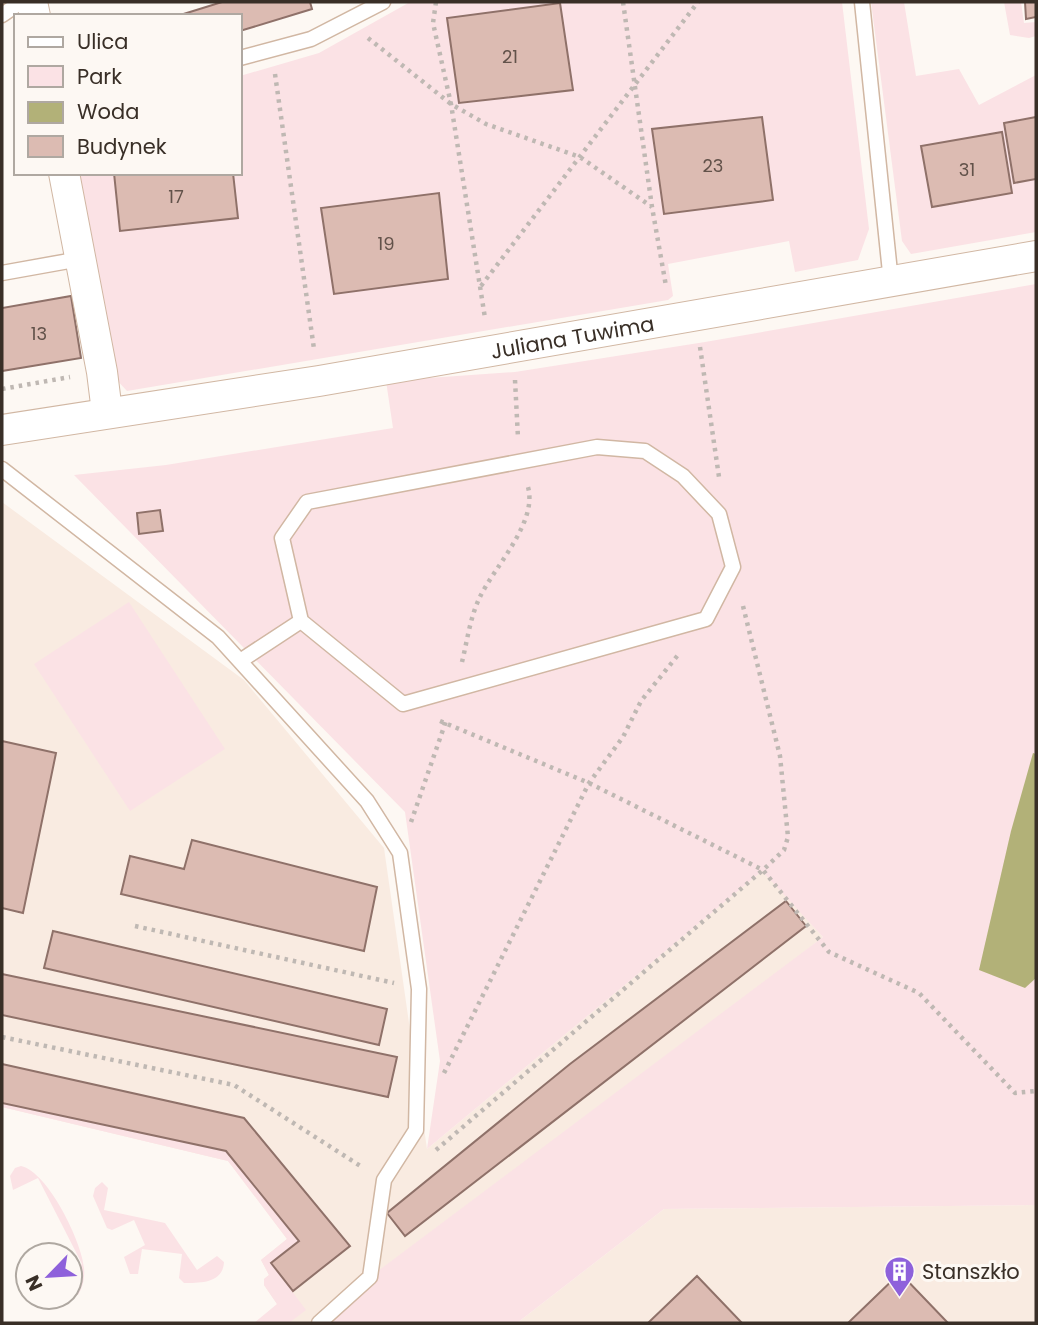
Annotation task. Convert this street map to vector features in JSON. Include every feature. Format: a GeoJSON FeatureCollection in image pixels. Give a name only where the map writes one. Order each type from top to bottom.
{"type":"FeatureCollection","features":[{"type":"Feature","properties":{"kind":"street"},"geometry":{"type":"LineString","coordinates":[[64,175],[102,372],[107,412]]}},
{"type":"Feature","properties":{"kind":"street","name":"Juliana Tuwima"},"geometry":{"type":"LineString","coordinates":[[2,430],[318,381],[891,282],[1035,260]]}},
{"type":"Feature","properties":{"kind":"lane"},"geometry":{"type":"LineString","coordinates":[[2,15],[21,2]]}},
{"type":"Feature","properties":{"kind":"lane"},"geometry":{"type":"LineString","coordinates":[[242,57],[311,39],[383,2]]}},
{"type":"Feature","properties":{"kind":"lane"},"geometry":{"type":"LineString","coordinates":[[862,2],[891,282]]}},
{"type":"Feature","properties":{"kind":"lane"},"geometry":{"type":"LineString","coordinates":[[2,273],[79,259]]}},
{"type":"Feature","properties":{"kind":"lane"},"geometry":{"type":"LineString","coordinates":[[597,447],[645,450],[683,475],[719,514],[733,567],[706,619],[403,704],[301,621],[282,538],[307,502],[597,447]]}},
{"type":"Feature","properties":{"kind":"lane"},"geometry":{"type":"LineString","coordinates":[[2,469],[218,637],[326,753],[367,802],[400,853],[419,989],[416,1130],[384,1180],[370,1277],[319,1323]]}},
{"type":"Feature","properties":{"kind":"lane"},"geometry":{"type":"LineString","coordinates":[[240,661],[301,621]]}},
{"type":"Feature","properties":{"kind":"path"},"geometry":{"type":"LineString","coordinates":[[436,2],[433,23],[451,104],[487,330]]}},
{"type":"Feature","properties":{"kind":"path"},"geometry":{"type":"LineString","coordinates":[[623,2],[652,207],[683,319],[721,488]]}},
{"type":"Feature","properties":{"kind":"path"},"geometry":{"type":"LineString","coordinates":[[481,286],[698,2]]}},
{"type":"Feature","properties":{"kind":"path"},"geometry":{"type":"LineString","coordinates":[[346,19],[451,104],[486,124],[580,157],[652,207]]}},
{"type":"Feature","properties":{"kind":"path"},"geometry":{"type":"LineString","coordinates":[[272,49],[318,381]]}},
{"type":"Feature","properties":{"kind":"path"},"geometry":{"type":"LineString","coordinates":[[400,853],[445,723],[479,600],[524,524],[530,494],[517,435],[515,372],[521,347]]}},
{"type":"Feature","properties":{"kind":"path"},"geometry":{"type":"LineString","coordinates":[[2,389],[102,372]]}},
{"type":"Feature","properties":{"kind":"path"},"geometry":{"type":"LineString","coordinates":[[393,1166],[434,1152],[784,850],[788,837],[779,756],[733,567]]}},
{"type":"Feature","properties":{"kind":"path"},"geometry":{"type":"LineString","coordinates":[[440,1081],[589,783],[623,737],[641,701],[706,619]]}},
{"type":"Feature","properties":{"kind":"path"},"geometry":{"type":"LineString","coordinates":[[403,704],[589,783],[763,870],[830,952],[919,993],[1015,1093],[1036,1091]]}},
{"type":"Feature","properties":{"kind":"path"},"geometry":{"type":"LineString","coordinates":[[135,926],[419,989]]}},
{"type":"Feature","properties":{"kind":"path"},"geometry":{"type":"LineString","coordinates":[[2,1037],[234,1085],[384,1180]]}},
{"type":"Feature","properties":{"kind":"shaded area"},"geometry":{"type":"Polygon","coordinates":[[[2,502],[244,680],[384,848],[427,1149],[763,870],[823,937],[332,1323],[281,1323],[277,1304],[264,1285],[264,1279],[269,1275],[261,1260],[287,1239],[228,1161],[2,1107],[2,502]]]}},
{"type":"Feature","properties":{"kind":"shaded area"},"geometry":{"type":"Polygon","coordinates":[[[1036,1205],[1036,1323],[517,1323],[664,1209],[1036,1205]]]}},
{"type":"Feature","properties":{"kind":"green space"},"geometry":{"type":"Polygon","coordinates":[[[410,2],[842,2],[869,229],[858,260],[795,272],[789,241],[668,264],[673,296],[668,300],[127,391],[114,377],[77,175],[242,175],[242,75],[319,53],[410,2]]]}},
{"type":"Feature","properties":{"kind":"green space"},"geometry":{"type":"Polygon","coordinates":[[[871,2],[904,2],[916,76],[959,69],[979,105],[1036,75],[1036,232],[911,254],[902,241],[871,2]]]}},
{"type":"Feature","properties":{"kind":"green space"},"geometry":{"type":"Polygon","coordinates":[[[1004,2],[1021,2],[1024,23],[1036,22],[1036,36],[1029,38],[1010,35],[1004,2]]]}},
{"type":"Feature","properties":{"kind":"green space"},"geometry":{"type":"Polygon","coordinates":[[[1036,284],[1036,1205],[664,1209],[517,1323],[325,1323],[370,1277],[823,937],[762,871],[427,1149],[440,1061],[405,812],[74,475],[166,465],[393,428],[386,381],[515,372],[1036,284]]]}},
{"type":"Feature","properties":{"kind":"green space"},"geometry":{"type":"Polygon","coordinates":[[[129,602],[225,749],[130,811],[34,664],[129,602]]]}},
{"type":"Feature","properties":{"kind":"green space"},"geometry":{"type":"Polygon","coordinates":[[[2,1101],[226,1151],[299,1241],[271,1263],[306,1310],[289,1323],[254,1323],[277,1304],[264,1285],[264,1279],[269,1275],[261,1260],[287,1239],[228,1161],[2,1107],[2,1101]]]}},
{"type":"Feature","properties":{"kind":"green space"},"geometry":{"type":"Polygon","coordinates":[[[21,1166],[31,1171],[42,1181],[62,1209],[77,1241],[70,1241],[38,1178],[13,1190],[10,1176],[15,1168],[21,1166]]]}},
{"type":"Feature","properties":{"kind":"green space"},"geometry":{"type":"Polygon","coordinates":[[[102,1182],[108,1188],[104,1210],[165,1223],[197,1270],[217,1256],[224,1262],[220,1274],[210,1280],[184,1283],[179,1278],[182,1254],[142,1249],[138,1274],[130,1274],[124,1257],[145,1245],[134,1220],[112,1230],[107,1228],[93,1196],[95,1188],[102,1182]]]}},
{"type":"Feature","properties":{"kind":"water"},"geometry":{"type":"Polygon","coordinates":[[[1033,753],[1036,754],[1036,978],[1025,988],[979,970],[1011,831],[1033,753]]]}},
{"type":"Feature","properties":{"kind":"building"},"geometry":{"type":"Polygon","coordinates":[[[222,2],[310,2],[312,9],[242,30],[242,14],[183,14],[222,2]]]}},
{"type":"Feature","properties":{"kind":"building"},"geometry":{"type":"Polygon","coordinates":[[[1025,2],[1036,2],[1036,17],[1026,19],[1025,2]]]}},
{"type":"Feature","properties":{"kind":"building"},"geometry":{"type":"Polygon","coordinates":[[[560,3],[573,90],[459,103],[447,18],[560,3]]]}},
{"type":"Feature","properties":{"kind":"building"},"geometry":{"type":"Polygon","coordinates":[[[762,117],[773,200],[664,214],[652,129],[762,117]]]}},
{"type":"Feature","properties":{"kind":"building"},"geometry":{"type":"Polygon","coordinates":[[[1036,117],[1036,179],[1014,183],[1004,123],[1036,117]]]}},
{"type":"Feature","properties":{"kind":"building"},"geometry":{"type":"Polygon","coordinates":[[[1002,132],[1012,193],[932,207],[921,146],[1002,132]]]}},
{"type":"Feature","properties":{"kind":"building"},"geometry":{"type":"Polygon","coordinates":[[[114,175],[233,175],[238,218],[120,231],[114,175]]]}},
{"type":"Feature","properties":{"kind":"building"},"geometry":{"type":"Polygon","coordinates":[[[439,193],[448,279],[334,294],[321,208],[439,193]]]}},
{"type":"Feature","properties":{"kind":"building"},"geometry":{"type":"Polygon","coordinates":[[[71,296],[81,358],[2,371],[2,308],[71,296]]]}},
{"type":"Feature","properties":{"kind":"building"},"geometry":{"type":"Polygon","coordinates":[[[160,510],[163,531],[139,534],[137,513],[160,510]]]}},
{"type":"Feature","properties":{"kind":"building"},"geometry":{"type":"Polygon","coordinates":[[[2,741],[56,753],[23,913],[2,908],[2,741]]]}},
{"type":"Feature","properties":{"kind":"building"},"geometry":{"type":"Polygon","coordinates":[[[192,840],[377,887],[364,951],[121,894],[130,856],[184,869],[192,840]]]}},
{"type":"Feature","properties":{"kind":"building"},"geometry":{"type":"Polygon","coordinates":[[[786,901],[806,926],[405,1236],[387,1213],[570,1064],[786,901]]]}},
{"type":"Feature","properties":{"kind":"building"},"geometry":{"type":"Polygon","coordinates":[[[53,931],[387,1009],[379,1045],[44,968],[53,931]]]}},
{"type":"Feature","properties":{"kind":"building"},"geometry":{"type":"Polygon","coordinates":[[[2,974],[397,1057],[388,1097],[2,1015],[2,974]]]}},
{"type":"Feature","properties":{"kind":"building"},"geometry":{"type":"Polygon","coordinates":[[[2,1064],[244,1118],[350,1246],[293,1291],[271,1263],[299,1241],[226,1151],[2,1103],[2,1064]]]}},
{"type":"Feature","properties":{"kind":"building","name":"Stanszkło"},"geometry":{"type":"Polygon","coordinates":[[[900,1273],[948,1323],[848,1323],[900,1273]]]}},
{"type":"Feature","properties":{"kind":"building"},"geometry":{"type":"Polygon","coordinates":[[[697,1276],[742,1323],[648,1323],[697,1276]]]}},
{"type":"Feature","properties":{"kind":"place","name":"Stanszkło"},"geometry":{"type":"Point","coordinates":[899,1298]}}]}
